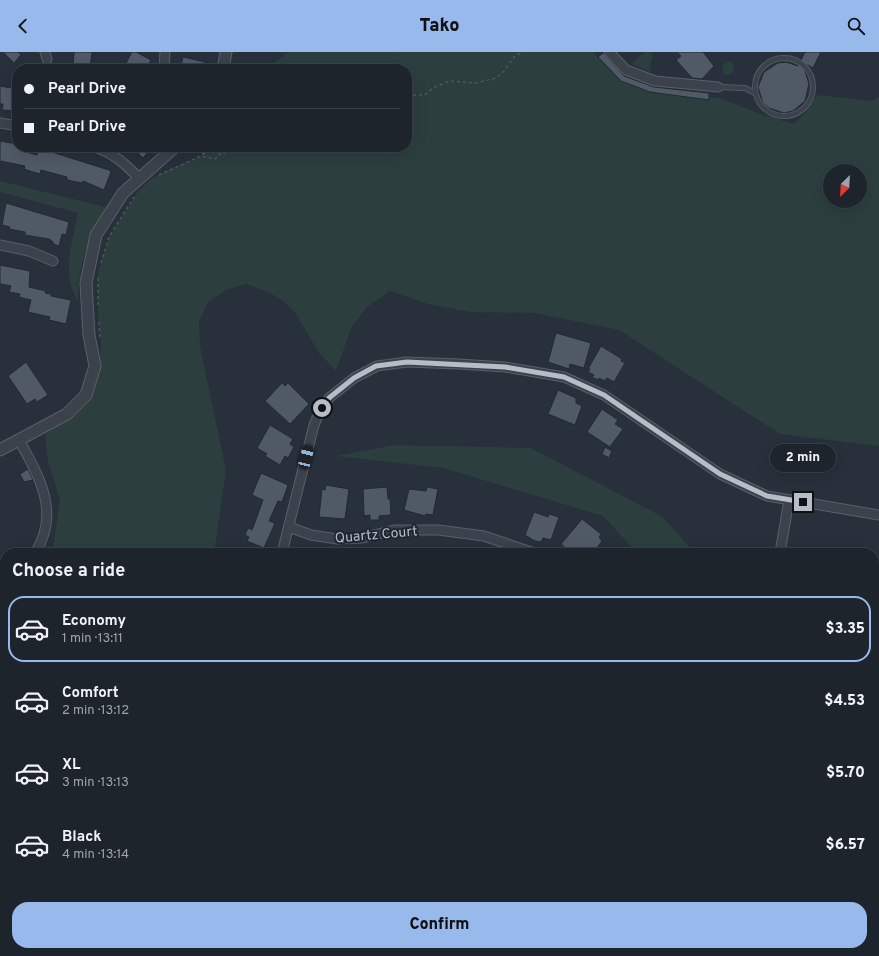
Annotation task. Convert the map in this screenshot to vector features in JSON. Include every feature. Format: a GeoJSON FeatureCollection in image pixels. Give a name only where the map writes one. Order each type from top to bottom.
{"type":"FeatureCollection","features":[{"type":"Feature","properties":{"kind":"street"},"geometry":{"type":"LineString","coordinates":[[164,64],[165,52]]}},
{"type":"Feature","properties":{"kind":"street"},"geometry":{"type":"LineString","coordinates":[[224,64],[226,52]]}},
{"type":"Feature","properties":{"kind":"street"},"geometry":{"type":"LineString","coordinates":[[609,52],[626,70],[655,81],[718,87]]}},
{"type":"Feature","properties":{"kind":"street"},"geometry":{"type":"LineString","coordinates":[[0,123],[12,125]]}},
{"type":"Feature","properties":{"kind":"street"},"geometry":{"type":"LineString","coordinates":[[111,152],[140,178]]}},
{"type":"Feature","properties":{"kind":"street"},"geometry":{"type":"LineString","coordinates":[[0,450],[67,414],[86,395],[95,366],[89,335],[86,283],[96,235],[123,193],[169,152]]}},
{"type":"Feature","properties":{"kind":"street"},"geometry":{"type":"LineString","coordinates":[[0,245],[29,251],[53,261]]}},
{"type":"Feature","properties":{"kind":"street"},"geometry":{"type":"LineString","coordinates":[[283,548],[314,425],[320,411],[329,398],[354,378],[376,366],[407,362],[505,367],[564,377],[604,395],[720,474],[767,496],[879,516]]}},
{"type":"Feature","properties":{"kind":"street"},"geometry":{"type":"LineString","coordinates":[[19,440],[40,478],[47,512],[41,543],[38,548]]}},
{"type":"Feature","properties":{"kind":"street"},"geometry":{"type":"LineString","coordinates":[[781,548],[789,500]]}},
{"type":"Feature","properties":{"kind":"street","name":"Quartz Court"},"geometry":{"type":"LineString","coordinates":[[289,527],[311,535],[337,540],[362,538],[394,530],[438,530],[484,536],[519,548]]}},
{"type":"Feature","properties":{"kind":"lane"},"geometry":{"type":"LineString","coordinates":[[718,87],[745,88],[755,93],[759,102],[765,109],[774,114],[783,116],[797,113],[808,103],[812,94],[813,85],[811,76],[806,68],[798,62],[780,58],[771,61],[763,67],[756,79],[755,93]]}},
{"type":"Feature","properties":{"kind":"path"},"geometry":{"type":"LineString","coordinates":[[412,96],[425,95],[433,88],[450,81],[476,83],[496,78],[504,71],[514,57],[523,52]]}},
{"type":"Feature","properties":{"kind":"path"},"geometry":{"type":"LineString","coordinates":[[158,176],[201,156],[215,159],[219,154],[222,155],[227,152]]}},
{"type":"Feature","properties":{"kind":"path"},"geometry":{"type":"LineString","coordinates":[[100,266],[109,237],[137,193]]}},
{"type":"Feature","properties":{"kind":"path"},"geometry":{"type":"LineString","coordinates":[[98,274],[98,315]]}},
{"type":"Feature","properties":{"kind":"path"},"geometry":{"type":"LineString","coordinates":[[99,322],[101,345]]}},
{"type":"Feature","properties":{"kind":"shaded area"},"geometry":{"type":"Polygon","coordinates":[[[288,52],[593,52],[617,78],[647,91],[720,98],[763,115],[794,124],[806,112],[817,95],[872,101],[879,97],[879,446],[780,434],[619,330],[534,313],[470,312],[428,304],[390,291],[367,307],[352,326],[336,371],[319,353],[296,314],[282,300],[266,291],[246,284],[226,290],[208,302],[199,322],[200,346],[226,470],[215,548],[53,548],[60,501],[48,461],[45,434],[72,418],[91,395],[99,368],[101,345],[98,315],[98,273],[109,237],[137,193],[151,179],[172,168],[201,156],[204,152],[412,152],[412,64],[270,64],[288,52]]]}},
{"type":"Feature","properties":{"kind":"shaded area"},"geometry":{"type":"Polygon","coordinates":[[[645,52],[650,52],[653,56],[650,65],[651,72],[631,64],[645,52]]]}},
{"type":"Feature","properties":{"kind":"shaded area"},"geometry":{"type":"Polygon","coordinates":[[[729,61],[733,64],[734,70],[729,75],[724,75],[722,66],[729,61]]]}},
{"type":"Feature","properties":{"kind":"shaded area"},"geometry":{"type":"Polygon","coordinates":[[[0,181],[106,207],[85,252],[78,288],[78,301],[70,280],[69,258],[78,213],[4,193],[0,191],[0,181]]]}},
{"type":"Feature","properties":{"kind":"shaded area"},"geometry":{"type":"Polygon","coordinates":[[[395,445],[531,448],[663,517],[691,548],[632,548],[603,516],[443,468],[336,456],[395,445]]]}},
{"type":"Feature","properties":{"kind":"building"},"geometry":{"type":"Polygon","coordinates":[[[3,52],[18,52],[21,55],[14,63],[3,52]]]}},
{"type":"Feature","properties":{"kind":"building"},"geometry":{"type":"Polygon","coordinates":[[[74,52],[92,52],[91,64],[73,64],[74,52]]]}},
{"type":"Feature","properties":{"kind":"building"},"geometry":{"type":"Polygon","coordinates":[[[132,52],[136,52],[151,60],[149,64],[126,64],[132,52]]]}},
{"type":"Feature","properties":{"kind":"building"},"geometry":{"type":"Polygon","coordinates":[[[677,52],[703,52],[714,66],[702,79],[692,78],[676,60],[681,56],[677,52]]]}},
{"type":"Feature","properties":{"kind":"building"},"geometry":{"type":"Polygon","coordinates":[[[805,52],[821,52],[813,68],[802,62],[809,84],[805,101],[793,111],[784,113],[769,108],[763,103],[758,87],[764,72],[778,63],[786,62],[798,66],[805,52]]]}},
{"type":"Feature","properties":{"kind":"building"},"geometry":{"type":"Polygon","coordinates":[[[603,53],[624,76],[654,87],[709,93],[709,100],[650,92],[621,81],[598,57],[603,53]]]}},
{"type":"Feature","properties":{"kind":"building"},"geometry":{"type":"Polygon","coordinates":[[[183,57],[205,62],[205,64],[181,64],[183,57]]]}},
{"type":"Feature","properties":{"kind":"building"},"geometry":{"type":"Polygon","coordinates":[[[0,86],[12,88],[12,111],[2,110],[3,104],[0,104],[0,86]]]}},
{"type":"Feature","properties":{"kind":"building"},"geometry":{"type":"Polygon","coordinates":[[[0,141],[12,143],[12,152],[26,152],[37,155],[38,152],[52,152],[109,170],[111,172],[104,190],[83,181],[82,183],[67,180],[67,177],[41,170],[40,174],[24,169],[25,166],[0,161],[0,141]]]}},
{"type":"Feature","properties":{"kind":"building"},"geometry":{"type":"Polygon","coordinates":[[[137,152],[148,152],[143,158],[137,152]]]}},
{"type":"Feature","properties":{"kind":"building"},"geometry":{"type":"Polygon","coordinates":[[[199,152],[207,152],[204,156],[199,152]]]}},
{"type":"Feature","properties":{"kind":"building"},"geometry":{"type":"Polygon","coordinates":[[[6,203],[69,222],[66,235],[62,234],[59,246],[53,244],[53,242],[49,239],[25,235],[25,232],[9,229],[10,227],[2,225],[6,203]]]}},
{"type":"Feature","properties":{"kind":"building"},"geometry":{"type":"Polygon","coordinates":[[[0,265],[30,271],[29,287],[46,291],[45,293],[51,294],[51,296],[71,300],[66,324],[49,320],[50,317],[28,312],[31,300],[19,297],[20,294],[9,292],[11,286],[0,284],[0,265]]]}},
{"type":"Feature","properties":{"kind":"building"},"geometry":{"type":"Polygon","coordinates":[[[556,333],[591,343],[584,368],[570,364],[569,369],[548,362],[556,333]]]}},
{"type":"Feature","properties":{"kind":"building"},"geometry":{"type":"Polygon","coordinates":[[[601,346],[622,359],[621,361],[625,363],[614,382],[607,378],[605,381],[599,378],[598,380],[592,377],[594,375],[588,372],[590,369],[588,369],[601,346]]]}},
{"type":"Feature","properties":{"kind":"building"},"geometry":{"type":"Polygon","coordinates":[[[26,362],[48,395],[37,402],[35,399],[27,404],[8,376],[26,362]]]}},
{"type":"Feature","properties":{"kind":"building"},"geometry":{"type":"Polygon","coordinates":[[[282,383],[285,386],[288,383],[309,404],[290,424],[265,401],[282,383]]]}},
{"type":"Feature","properties":{"kind":"building"},"geometry":{"type":"Polygon","coordinates":[[[558,390],[576,398],[576,403],[582,406],[575,425],[548,414],[558,390]]]}},
{"type":"Feature","properties":{"kind":"building"},"geometry":{"type":"Polygon","coordinates":[[[602,409],[618,420],[615,424],[623,429],[610,447],[587,432],[602,409]]]}},
{"type":"Feature","properties":{"kind":"building"},"geometry":{"type":"Polygon","coordinates":[[[270,425],[293,439],[290,444],[294,447],[288,458],[285,456],[280,465],[265,456],[267,454],[257,448],[270,425]]]}},
{"type":"Feature","properties":{"kind":"building"},"geometry":{"type":"Polygon","coordinates":[[[605,447],[612,451],[609,458],[602,454],[605,447]]]}},
{"type":"Feature","properties":{"kind":"building"},"geometry":{"type":"Polygon","coordinates":[[[28,469],[33,480],[24,482],[20,474],[28,469]]]}},
{"type":"Feature","properties":{"kind":"building"},"geometry":{"type":"Polygon","coordinates":[[[261,473],[288,485],[282,502],[278,501],[269,521],[275,523],[264,548],[247,541],[249,537],[245,535],[248,528],[252,530],[263,500],[252,495],[261,473]]]}},
{"type":"Feature","properties":{"kind":"building"},"geometry":{"type":"Polygon","coordinates":[[[326,485],[349,489],[345,519],[319,517],[322,489],[325,490],[326,485]]]}},
{"type":"Feature","properties":{"kind":"building"},"geometry":{"type":"Polygon","coordinates":[[[387,487],[388,499],[390,499],[391,515],[379,516],[379,520],[370,520],[370,515],[364,516],[363,489],[387,487]]]}},
{"type":"Feature","properties":{"kind":"building"},"geometry":{"type":"Polygon","coordinates":[[[427,487],[438,489],[433,515],[426,514],[425,516],[404,510],[409,489],[426,491],[427,487]]]}},
{"type":"Feature","properties":{"kind":"building"},"geometry":{"type":"Polygon","coordinates":[[[534,512],[548,517],[549,514],[559,517],[551,540],[543,538],[541,542],[535,541],[525,535],[534,512]]]}},
{"type":"Feature","properties":{"kind":"building"},"geometry":{"type":"Polygon","coordinates":[[[582,519],[601,534],[599,537],[602,541],[597,548],[566,548],[561,544],[582,519]]]}},
{"type":"Feature","properties":{"kind":"route"},"geometry":{"type":"LineString","coordinates":[[322,408],[329,398],[354,378],[376,366],[407,362],[505,367],[564,377],[604,395],[720,474],[767,496],[803,502]]}}]}
